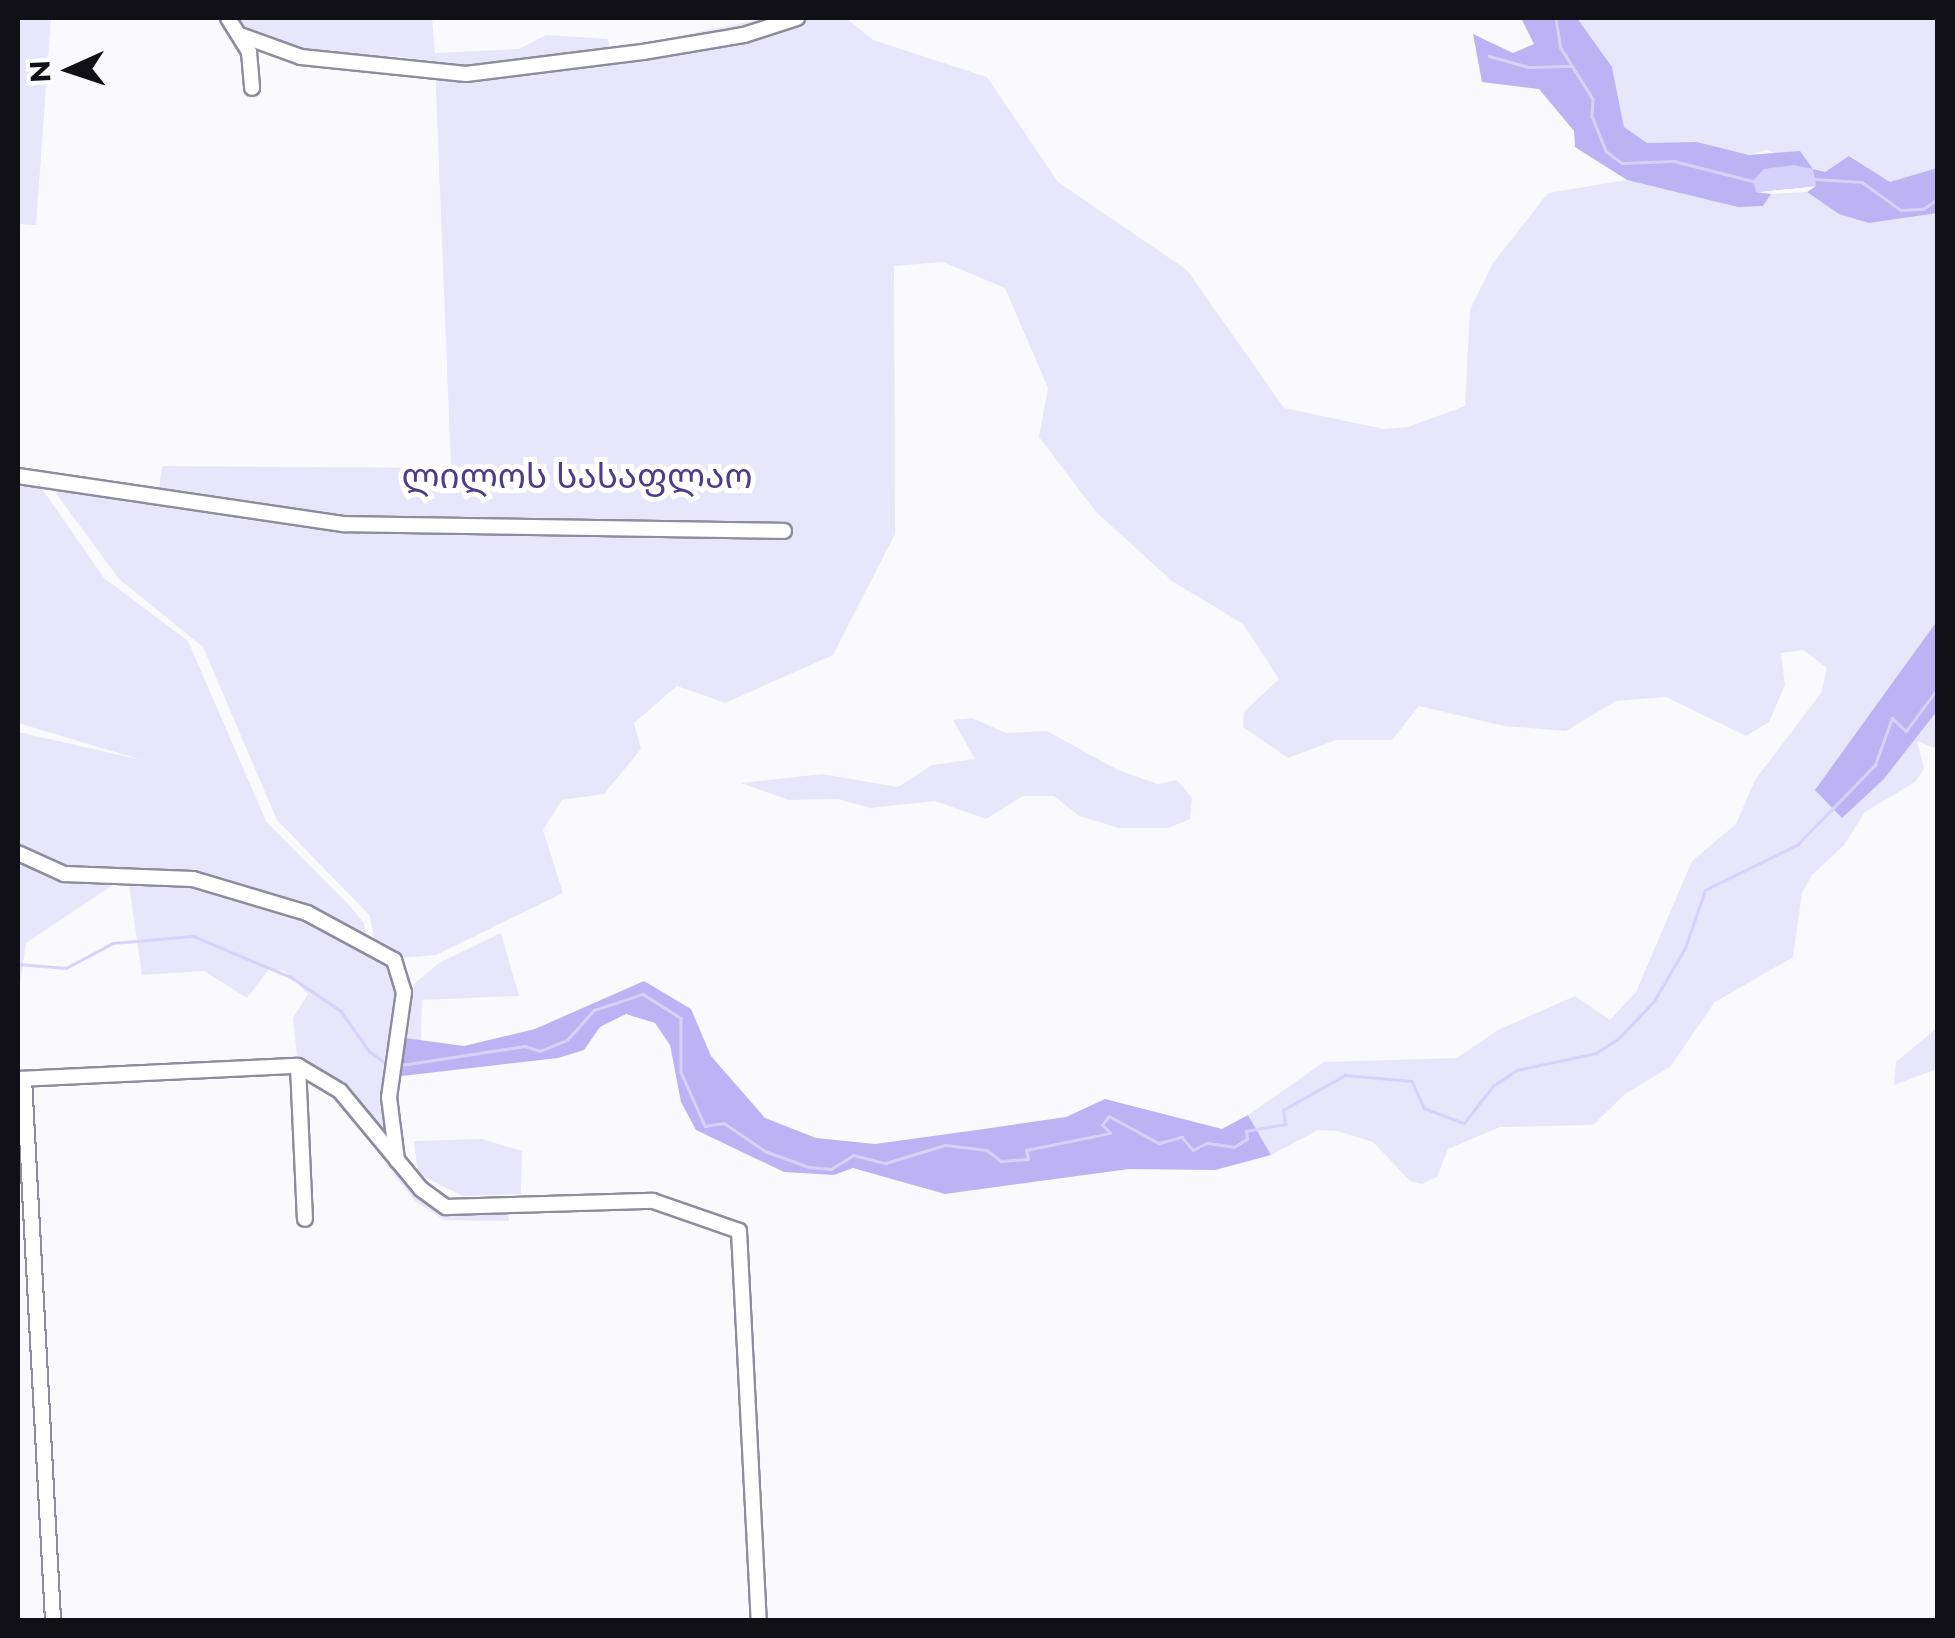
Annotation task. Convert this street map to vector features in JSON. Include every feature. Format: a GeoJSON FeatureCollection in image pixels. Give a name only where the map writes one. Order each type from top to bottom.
{"type":"FeatureCollection","features":[{"type":"Feature","properties":{"kind":"street"},"geometry":{"type":"LineString","coordinates":[[228,18],[243,36],[300,57],[466,74],[744,35],[797,18]]}},
{"type":"Feature","properties":{"kind":"street"},"geometry":{"type":"LineString","coordinates":[[243,36],[252,88]]}},
{"type":"Feature","properties":{"kind":"street"},"geometry":{"type":"LineString","coordinates":[[18,476],[344,524],[784,531]]}},
{"type":"Feature","properties":{"kind":"street"},"geometry":{"type":"LineString","coordinates":[[18,853],[64,874],[193,879],[307,913],[394,960],[404,992],[389,1098],[397,1160]]}},
{"type":"Feature","properties":{"kind":"street"},"geometry":{"type":"LineString","coordinates":[[298,1066],[305,1220]]}},
{"type":"Feature","properties":{"kind":"street"},"geometry":{"type":"LineString","coordinates":[[53,1620],[21,1079],[298,1066],[340,1091],[397,1160],[446,1207],[652,1201],[739,1230],[759,1620]]}},
{"type":"Feature","properties":{"kind":"green space"},"geometry":{"type":"Polygon","coordinates":[[[18,18],[51,18],[36,225],[18,224],[18,18]]]}},
{"type":"Feature","properties":{"kind":"green space","name":"ლილოს სასაფლაო"},"geometry":{"type":"Polygon","coordinates":[[[236,18],[432,18],[435,53],[519,49],[546,35],[608,39],[610,50],[768,18],[846,18],[873,40],[987,77],[1058,182],[1187,270],[1284,408],[1384,429],[1408,427],[1465,406],[1470,310],[1493,263],[1548,193],[1627,180],[1763,206],[1771,194],[1807,192],[1823,202],[1937,213],[1937,621],[1816,790],[1842,817],[1884,779],[1937,711],[1937,749],[1917,741],[1924,769],[1915,782],[1865,812],[1844,845],[1812,875],[1802,893],[1793,957],[1715,1002],[1670,1067],[1625,1094],[1593,1125],[1500,1127],[1448,1149],[1437,1177],[1422,1184],[1410,1181],[1373,1142],[1337,1131],[1318,1130],[1271,1155],[1248,1115],[1324,1062],[1457,1058],[1498,1030],[1575,996],[1610,1020],[1636,992],[1692,861],[1736,824],[1755,780],[1821,693],[1827,668],[1803,650],[1781,653],[1785,685],[1769,722],[1746,736],[1666,697],[1616,701],[1566,731],[1504,726],[1419,706],[1392,740],[1336,740],[1288,758],[1243,727],[1244,712],[1279,679],[1243,624],[1172,581],[1096,512],[1039,437],[1048,388],[1005,288],[943,262],[894,266],[895,534],[833,655],[725,703],[677,686],[634,723],[641,749],[604,794],[562,800],[543,830],[563,893],[436,955],[400,958],[375,944],[370,916],[277,820],[203,647],[119,579],[49,484],[344,528],[415,532],[414,517],[339,520],[166,490],[159,488],[162,466],[451,468],[435,65],[404,57],[288,51],[247,31],[236,18]]]}},
{"type":"Feature","properties":{"kind":"green space"},"geometry":{"type":"Polygon","coordinates":[[[1577,18],[1937,18],[1937,168],[1890,182],[1850,156],[1825,173],[1767,150],[1749,155],[1697,142],[1647,144],[1624,127],[1612,67],[1577,18]]]}},
{"type":"Feature","properties":{"kind":"green space"},"geometry":{"type":"Polygon","coordinates":[[[18,481],[38,483],[104,578],[188,641],[266,821],[364,923],[367,941],[193,874],[63,871],[18,849],[18,732],[142,760],[18,723],[18,481]]]}},
{"type":"Feature","properties":{"kind":"green space"},"geometry":{"type":"Polygon","coordinates":[[[972,718],[1006,733],[1047,731],[1118,770],[1158,784],[1177,780],[1192,798],[1190,819],[1168,828],[1119,828],[1079,816],[1054,796],[1023,796],[986,819],[935,801],[870,808],[838,799],[789,800],[741,783],[822,774],[898,787],[932,765],[975,759],[953,720],[972,718]]]}},
{"type":"Feature","properties":{"kind":"green space"},"geometry":{"type":"Polygon","coordinates":[[[18,858],[64,877],[189,881],[306,916],[391,961],[399,975],[383,1101],[389,1143],[343,1084],[297,1057],[293,1018],[308,994],[285,971],[269,969],[247,998],[204,971],[142,975],[129,885],[116,883],[26,943],[18,999],[18,858]]]}},
{"type":"Feature","properties":{"kind":"green space"},"geometry":{"type":"Polygon","coordinates":[[[501,933],[519,996],[422,1000],[421,1044],[405,1038],[414,984],[439,963],[501,933]]]}},
{"type":"Feature","properties":{"kind":"green space"},"geometry":{"type":"Polygon","coordinates":[[[1937,1028],[1937,1069],[1894,1085],[1896,1062],[1937,1028]]]}},
{"type":"Feature","properties":{"kind":"green space"},"geometry":{"type":"Polygon","coordinates":[[[482,1139],[522,1151],[521,1194],[463,1196],[418,1174],[414,1141],[482,1139]]]}},
{"type":"Feature","properties":{"kind":"green space"},"geometry":{"type":"Polygon","coordinates":[[[384,1162],[446,1211],[508,1214],[509,1221],[444,1220],[415,1201],[384,1162]]]}},
{"type":"Feature","properties":{"kind":"shaded area"},"geometry":{"type":"Polygon","coordinates":[[[1521,18],[1577,18],[1612,67],[1624,127],[1647,143],[1697,142],[1749,155],[1800,151],[1813,169],[1825,172],[1849,156],[1890,182],[1937,168],[1937,213],[1869,223],[1839,214],[1807,192],[1816,186],[1756,192],[1771,194],[1763,206],[1738,207],[1627,180],[1575,147],[1574,131],[1539,89],[1482,82],[1473,34],[1513,53],[1534,44],[1521,18]]]}},
{"type":"Feature","properties":{"kind":"shaded area"},"geometry":{"type":"Polygon","coordinates":[[[1794,165],[1813,169],[1816,186],[1756,192],[1753,181],[1764,169],[1794,165]]]}},
{"type":"Feature","properties":{"kind":"shaded area"},"geometry":{"type":"Polygon","coordinates":[[[1937,621],[1937,711],[1884,779],[1842,818],[1815,790],[1937,621]]]}},
{"type":"Feature","properties":{"kind":"shaded area"},"geometry":{"type":"Polygon","coordinates":[[[644,981],[691,1009],[711,1056],[765,1118],[816,1138],[875,1144],[1066,1117],[1105,1099],[1222,1129],[1248,1115],[1271,1155],[1215,1170],[1129,1169],[945,1194],[853,1168],[834,1175],[784,1172],[696,1130],[681,1102],[670,1045],[655,1023],[626,1014],[600,1027],[584,1050],[558,1058],[402,1076],[393,1070],[405,1038],[464,1046],[535,1029],[644,981]]]}},
{"type":"Feature","properties":{"kind":"waterway"},"geometry":{"type":"LineString","coordinates":[[1556,18],[1561,48],[1593,99],[1592,116],[1606,151],[1622,163],[1674,161],[1753,181]]}},
{"type":"Feature","properties":{"kind":"waterway"},"geometry":{"type":"LineString","coordinates":[[1489,56],[1529,67],[1570,66]]}},
{"type":"Feature","properties":{"kind":"waterway"},"geometry":{"type":"LineString","coordinates":[[1815,179],[1862,182],[1901,210],[1923,209],[1938,199]]}},
{"type":"Feature","properties":{"kind":"waterway"},"geometry":{"type":"LineString","coordinates":[[401,1065],[525,1046],[540,1051],[567,1040],[594,1010],[643,994],[681,1018],[681,1072],[705,1126],[724,1123],[765,1151],[809,1167],[831,1169],[853,1155],[886,1163],[945,1145],[987,1150],[1001,1161],[1028,1159],[1026,1150],[1110,1133],[1102,1125],[1109,1116],[1159,1143],[1182,1137],[1193,1150],[1207,1143],[1234,1147],[1247,1139],[1246,1131],[1285,1124],[1283,1110],[1345,1075],[1412,1081],[1424,1108],[1464,1123],[1493,1086],[1517,1070],[1596,1053],[1619,1038],[1654,1001],[1685,948],[1705,890],[1797,845],[1875,765],[1892,718],[1906,731],[1938,688]]}},
{"type":"Feature","properties":{"kind":"waterway"},"geometry":{"type":"LineString","coordinates":[[18,964],[66,968],[113,943],[193,936],[291,977],[341,1011],[369,1051],[388,1065]]}}]}
